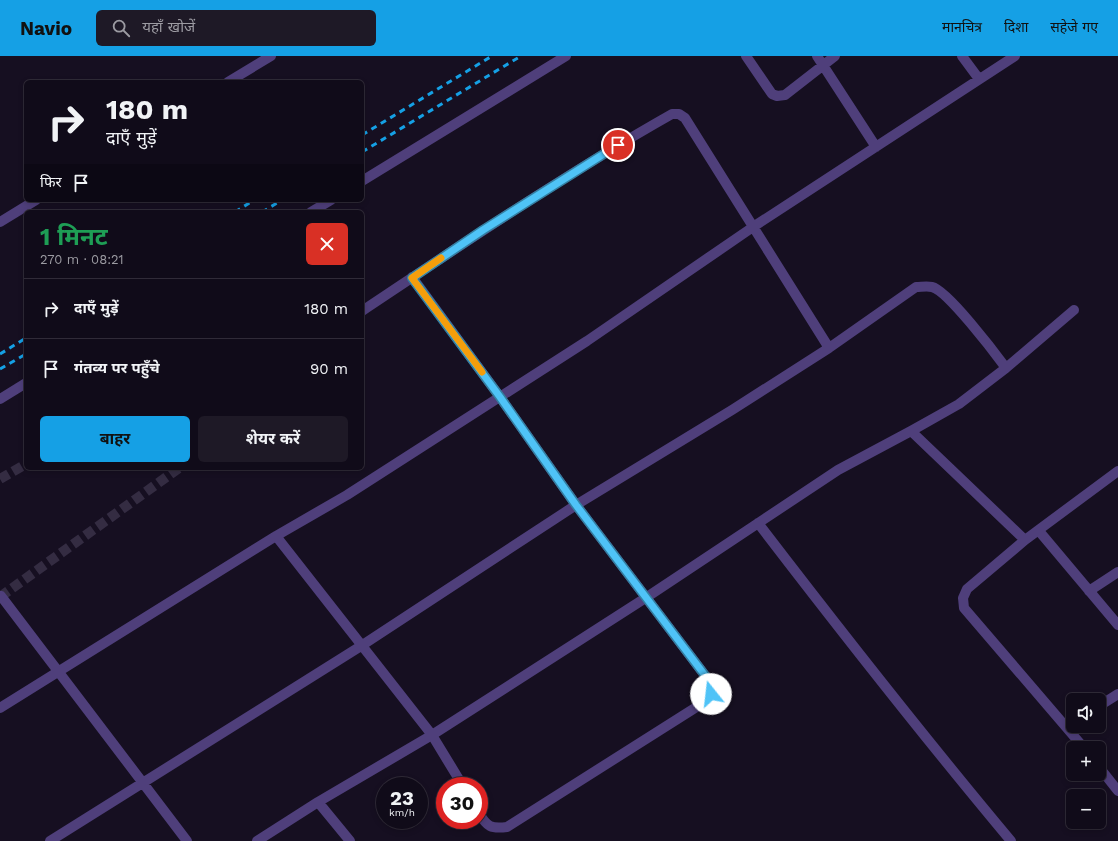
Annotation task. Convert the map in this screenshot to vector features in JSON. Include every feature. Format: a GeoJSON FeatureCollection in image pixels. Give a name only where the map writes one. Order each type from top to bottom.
{"type":"FeatureCollection","features":[{"type":"Feature","properties":{"kind":"street"},"geometry":{"type":"LineString","coordinates":[[231,80],[271,56]]}},
{"type":"Feature","properties":{"kind":"street"},"geometry":{"type":"LineString","coordinates":[[364,180],[566,56]]}},
{"type":"Feature","properties":{"kind":"street"},"geometry":{"type":"LineString","coordinates":[[746,56],[772,94],[777,96],[785,95],[835,56]]}},
{"type":"Feature","properties":{"kind":"street"},"geometry":{"type":"LineString","coordinates":[[817,56],[876,147]]}},
{"type":"Feature","properties":{"kind":"street"},"geometry":{"type":"LineString","coordinates":[[962,56],[979,80]]}},
{"type":"Feature","properties":{"kind":"street"},"geometry":{"type":"LineString","coordinates":[[0,708],[276,536],[347,495],[500,397],[587,341],[753,227],[1015,56]]}},
{"type":"Feature","properties":{"kind":"street"},"geometry":{"type":"LineString","coordinates":[[364,310],[497,221],[632,137],[672,114],[679,114],[685,118],[829,348]]}},
{"type":"Feature","properties":{"kind":"street"},"geometry":{"type":"LineString","coordinates":[[0,222],[33,202]]}},
{"type":"Feature","properties":{"kind":"street"},"geometry":{"type":"LineString","coordinates":[[314,210],[328,202]]}},
{"type":"Feature","properties":{"kind":"street"},"geometry":{"type":"LineString","coordinates":[[412,278],[500,397],[576,505],[710,682],[711,694],[706,702],[507,827],[496,828],[488,825]]}},
{"type":"Feature","properties":{"kind":"street"},"geometry":{"type":"LineString","coordinates":[[50,841],[361,646],[576,505],[732,410],[829,348],[916,287],[932,287],[943,294],[976,329],[1006,368]]}},
{"type":"Feature","properties":{"kind":"street"},"geometry":{"type":"LineString","coordinates":[[258,841],[318,802],[432,735],[647,597],[838,470],[959,404],[1006,368],[1074,310]]}},
{"type":"Feature","properties":{"kind":"street"},"geometry":{"type":"LineString","coordinates":[[0,399],[24,384]]}},
{"type":"Feature","properties":{"kind":"street"},"geometry":{"type":"LineString","coordinates":[[911,431],[1025,540]]}},
{"type":"Feature","properties":{"kind":"street"},"geometry":{"type":"LineString","coordinates":[[1066,721],[964,608],[963,598],[967,589],[1025,540],[1118,471]]}},
{"type":"Feature","properties":{"kind":"street"},"geometry":{"type":"LineString","coordinates":[[758,523],[960,780],[1011,841]]}},
{"type":"Feature","properties":{"kind":"street"},"geometry":{"type":"LineString","coordinates":[[1039,531],[1118,624]]}},
{"type":"Feature","properties":{"kind":"street"},"geometry":{"type":"LineString","coordinates":[[276,536],[432,735],[458,777]]}},
{"type":"Feature","properties":{"kind":"street"},"geometry":{"type":"LineString","coordinates":[[1089,591],[1118,572]]}},
{"type":"Feature","properties":{"kind":"street"},"geometry":{"type":"LineString","coordinates":[[1,596],[187,841]]}},
{"type":"Feature","properties":{"kind":"street"},"geometry":{"type":"LineString","coordinates":[[1106,702],[1118,694]]}},
{"type":"Feature","properties":{"kind":"street"},"geometry":{"type":"LineString","coordinates":[[1106,776],[1118,791]]}},
{"type":"Feature","properties":{"kind":"street"},"geometry":{"type":"LineString","coordinates":[[318,802],[350,841]]}},
{"type":"Feature","properties":{"kind":"tunnel"},"geometry":{"type":"LineString","coordinates":[[0,479],[24,465]]}},
{"type":"Feature","properties":{"kind":"tunnel"},"geometry":{"type":"LineString","coordinates":[[0,597],[176,470]]}},
{"type":"Feature","properties":{"kind":"railway"},"geometry":{"type":"LineString","coordinates":[[364,134],[492,56]]}},
{"type":"Feature","properties":{"kind":"railway"},"geometry":{"type":"LineString","coordinates":[[364,151],[521,56]]}},
{"type":"Feature","properties":{"kind":"railway"},"geometry":{"type":"LineString","coordinates":[[238,210],[251,202]]}},
{"type":"Feature","properties":{"kind":"railway"},"geometry":{"type":"LineString","coordinates":[[265,210],[279,202]]}},
{"type":"Feature","properties":{"kind":"railway"},"geometry":{"type":"LineString","coordinates":[[0,354],[24,339]]}},
{"type":"Feature","properties":{"kind":"railway"},"geometry":{"type":"LineString","coordinates":[[0,369],[24,355]]}},
{"type":"Feature","properties":{"kind":"slow traffic"},"geometry":{"type":"LineString","coordinates":[[441,258],[412,278],[482,372]]}},
{"type":"Feature","properties":{"kind":"route"},"geometry":{"type":"LineString","coordinates":[[618,145],[483,230],[412,278],[500,397],[576,505],[710,682],[711,694]]}}]}
